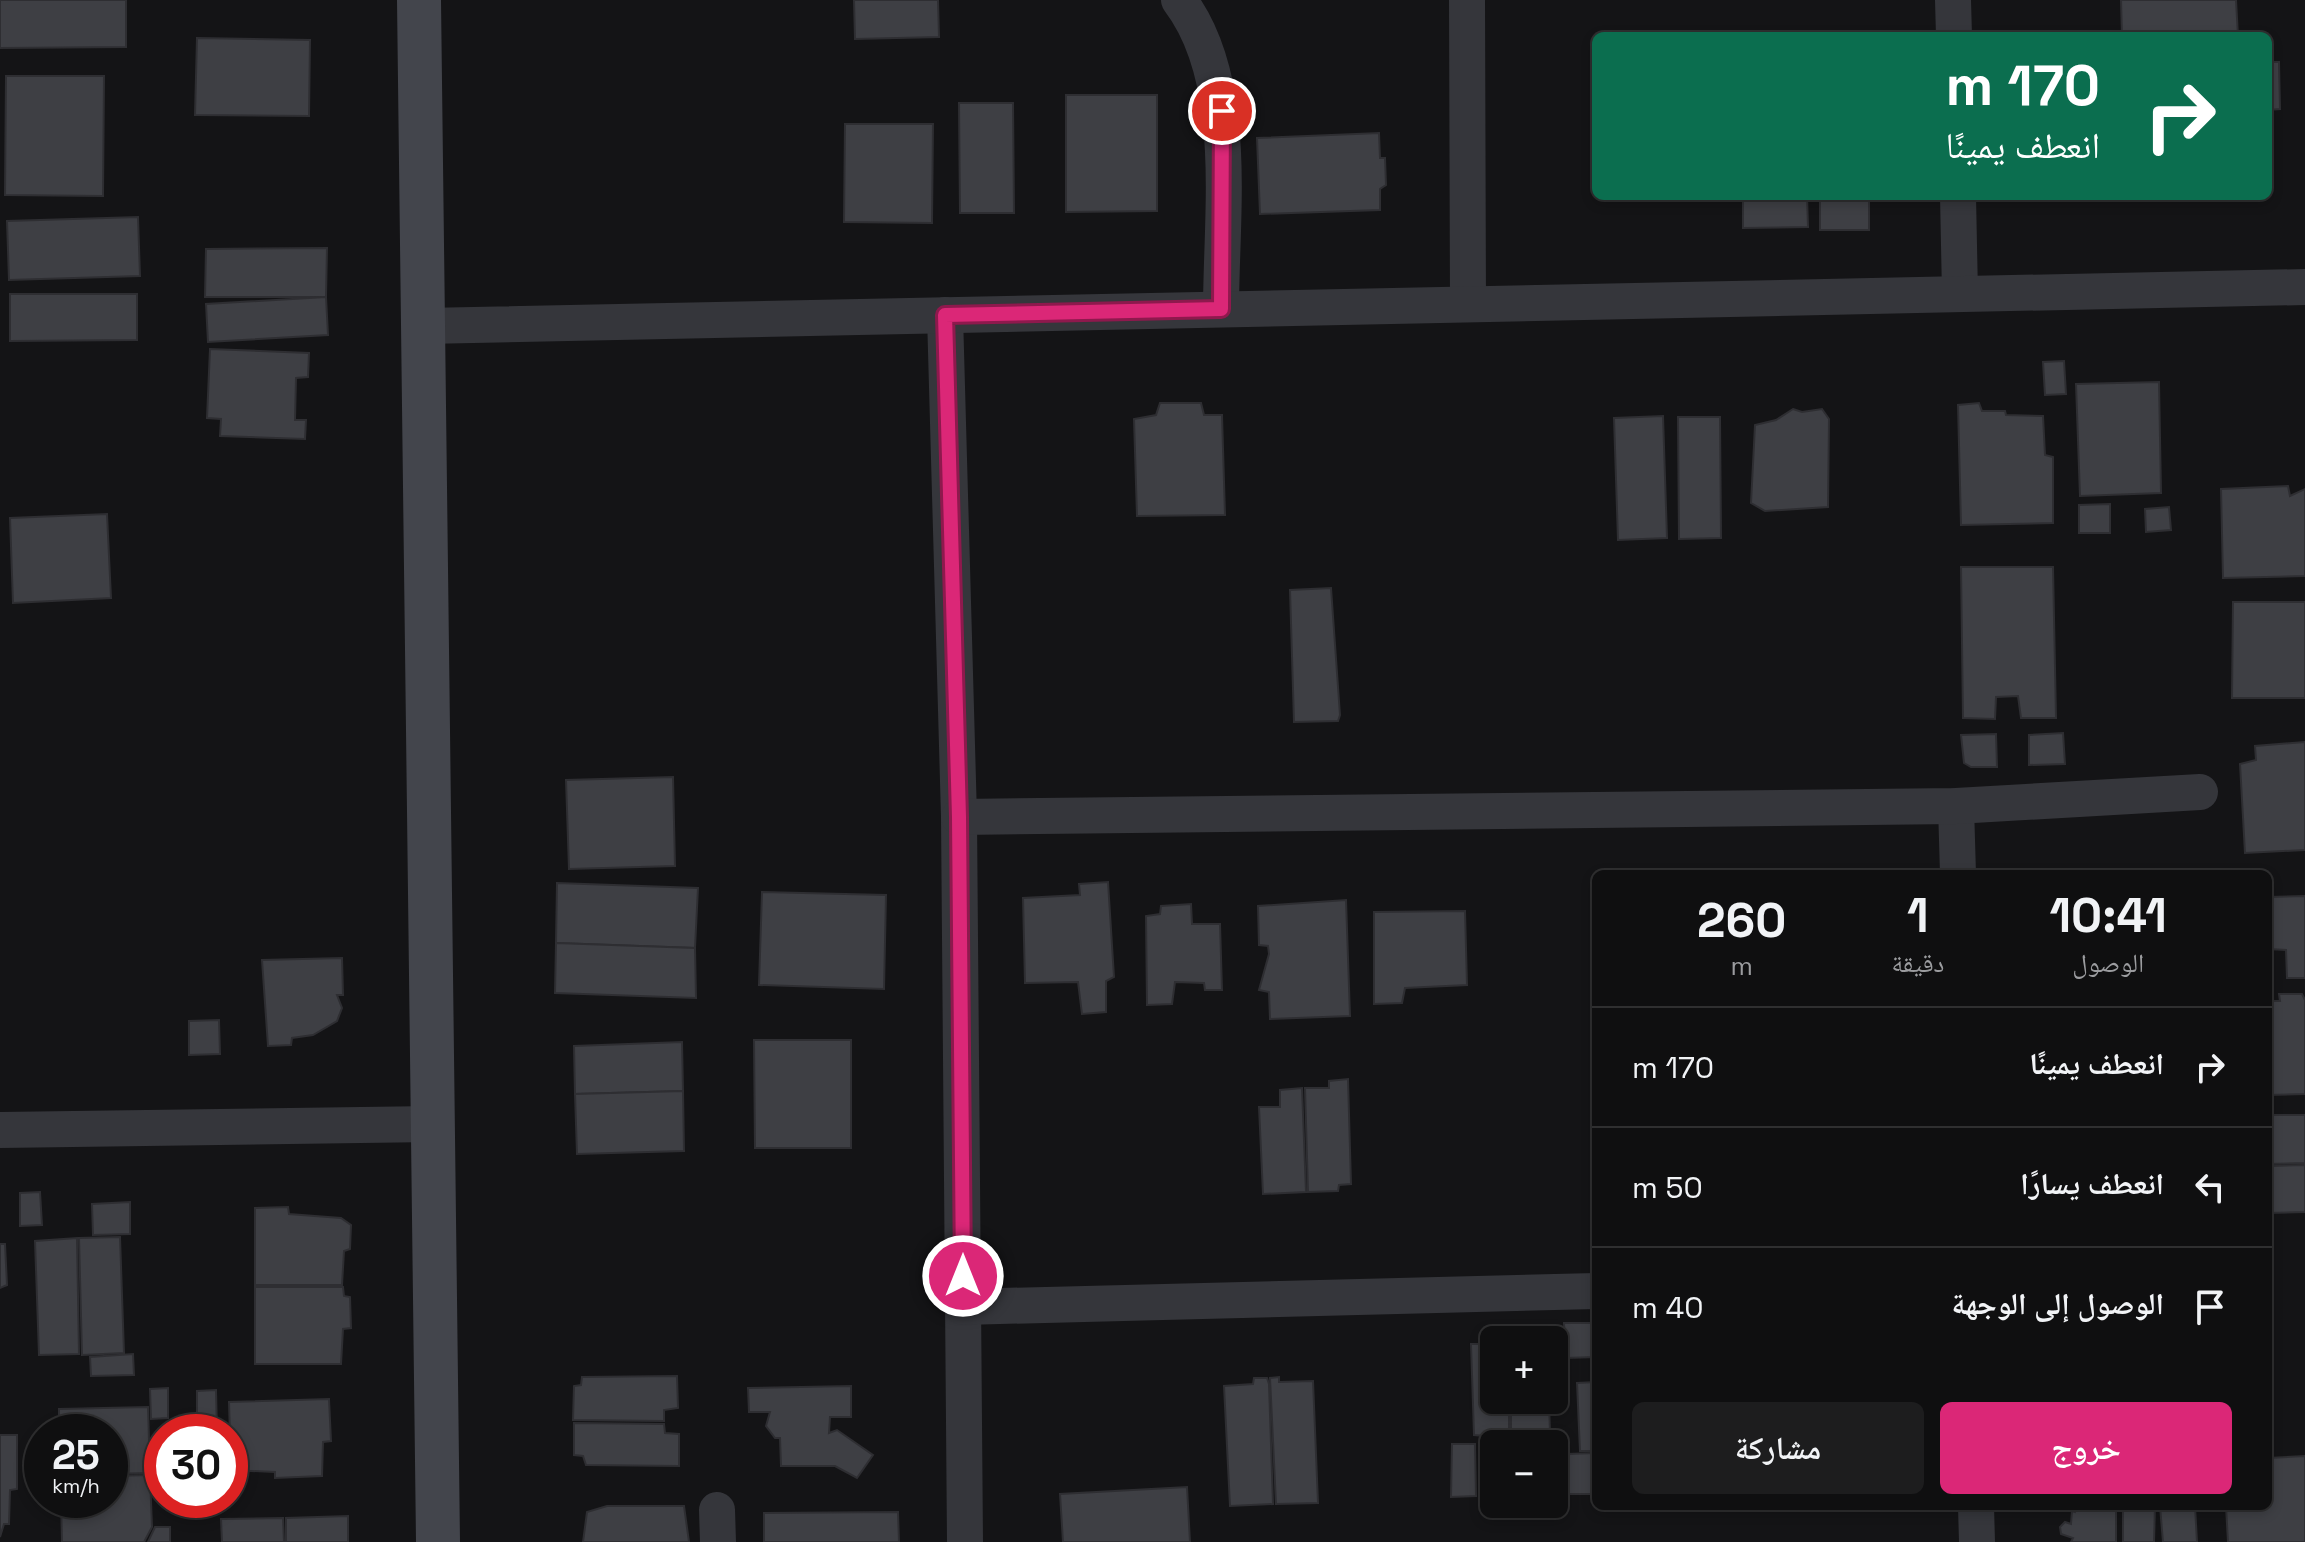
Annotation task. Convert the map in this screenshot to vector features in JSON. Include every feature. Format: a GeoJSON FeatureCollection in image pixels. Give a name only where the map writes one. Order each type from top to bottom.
{"type":"FeatureCollection","features":[{"type":"Feature","properties":{"kind":"street"},"geometry":{"type":"LineString","coordinates":[[419,0],[438,1542]]}},
{"type":"Feature","properties":{"kind":"street"},"geometry":{"type":"LineString","coordinates":[[1179,0],[1196,21],[1222,111],[1221,309]]}},
{"type":"Feature","properties":{"kind":"street"},"geometry":{"type":"LineString","coordinates":[[1467,0],[1468,304]]}},
{"type":"Feature","properties":{"kind":"street"},"geometry":{"type":"LineString","coordinates":[[1953,0],[1954,32]]}},
{"type":"Feature","properties":{"kind":"street"},"geometry":{"type":"LineString","coordinates":[[1958,200],[1960,294]]}},
{"type":"Feature","properties":{"kind":"street"},"geometry":{"type":"LineString","coordinates":[[424,326],[2305,287]]}},
{"type":"Feature","properties":{"kind":"street"},"geometry":{"type":"LineString","coordinates":[[945,315],[959,817],[965,1542]]}},
{"type":"Feature","properties":{"kind":"street"},"geometry":{"type":"LineString","coordinates":[[959,817],[1956,806],[2200,792]]}},
{"type":"Feature","properties":{"kind":"street"},"geometry":{"type":"LineString","coordinates":[[1956,806],[1958,870]]}},
{"type":"Feature","properties":{"kind":"street"},"geometry":{"type":"LineString","coordinates":[[0,1130],[433,1124]]}},
{"type":"Feature","properties":{"kind":"street"},"geometry":{"type":"LineString","coordinates":[[963,1307],[1592,1291]]}},
{"type":"Feature","properties":{"kind":"street"},"geometry":{"type":"LineString","coordinates":[[1976,1510],[1977,1542]]}},
{"type":"Feature","properties":{"kind":"building"},"geometry":{"type":"Polygon","coordinates":[[[0,0],[126,0],[126,47],[0,48],[0,0]]]}},
{"type":"Feature","properties":{"kind":"building"},"geometry":{"type":"Polygon","coordinates":[[[854,0],[938,0],[939,37],[855,39],[854,0]]]}},
{"type":"Feature","properties":{"kind":"building"},"geometry":{"type":"Polygon","coordinates":[[[2121,0],[2236,0],[2238,32],[2122,32],[2121,0]]]}},
{"type":"Feature","properties":{"kind":"building"},"geometry":{"type":"Polygon","coordinates":[[[197,38],[310,40],[309,116],[195,115],[197,38]]]}},
{"type":"Feature","properties":{"kind":"building"},"geometry":{"type":"Polygon","coordinates":[[[2272,62],[2279,62],[2280,109],[2272,110],[2272,62]]]}},
{"type":"Feature","properties":{"kind":"building"},"geometry":{"type":"Polygon","coordinates":[[[6,76],[104,76],[103,196],[5,195],[6,76]]]}},
{"type":"Feature","properties":{"kind":"building"},"geometry":{"type":"Polygon","coordinates":[[[1066,95],[1157,95],[1157,211],[1066,212],[1066,95]]]}},
{"type":"Feature","properties":{"kind":"building"},"geometry":{"type":"Polygon","coordinates":[[[959,103],[1013,103],[1014,213],[960,213],[959,103]]]}},
{"type":"Feature","properties":{"kind":"building"},"geometry":{"type":"Polygon","coordinates":[[[845,124],[933,124],[932,223],[844,222],[845,124]]]}},
{"type":"Feature","properties":{"kind":"building"},"geometry":{"type":"Polygon","coordinates":[[[1379,133],[1380,158],[1385,158],[1386,185],[1380,189],[1380,210],[1260,214],[1257,138],[1379,133]]]}},
{"type":"Feature","properties":{"kind":"building"},"geometry":{"type":"Polygon","coordinates":[[[1743,200],[1807,200],[1808,227],[1743,228],[1743,200]]]}},
{"type":"Feature","properties":{"kind":"building"},"geometry":{"type":"Polygon","coordinates":[[[1820,200],[1869,200],[1869,230],[1820,230],[1820,200]]]}},
{"type":"Feature","properties":{"kind":"building"},"geometry":{"type":"Polygon","coordinates":[[[138,217],[140,276],[9,280],[7,221],[138,217]]]}},
{"type":"Feature","properties":{"kind":"building"},"geometry":{"type":"Polygon","coordinates":[[[327,248],[326,297],[205,297],[206,249],[327,248]]]}},
{"type":"Feature","properties":{"kind":"building"},"geometry":{"type":"Polygon","coordinates":[[[10,294],[137,294],[137,340],[10,341],[10,294]]]}},
{"type":"Feature","properties":{"kind":"building"},"geometry":{"type":"Polygon","coordinates":[[[326,297],[328,335],[208,342],[206,304],[326,297]]]}},
{"type":"Feature","properties":{"kind":"building"},"geometry":{"type":"Polygon","coordinates":[[[210,349],[309,353],[308,377],[296,378],[295,420],[306,420],[305,439],[220,436],[221,419],[207,418],[210,349]]]}},
{"type":"Feature","properties":{"kind":"building"},"geometry":{"type":"Polygon","coordinates":[[[2064,361],[2066,394],[2045,395],[2043,362],[2064,361]]]}},
{"type":"Feature","properties":{"kind":"building"},"geometry":{"type":"Polygon","coordinates":[[[2159,382],[2161,493],[2080,496],[2076,384],[2159,382]]]}},
{"type":"Feature","properties":{"kind":"building"},"geometry":{"type":"Polygon","coordinates":[[[1160,403],[1201,403],[1204,415],[1222,415],[1225,515],[1137,516],[1134,419],[1156,415],[1160,403]]]}},
{"type":"Feature","properties":{"kind":"building"},"geometry":{"type":"Polygon","coordinates":[[[1979,403],[1982,411],[2043,416],[2045,455],[2053,457],[2053,523],[1961,525],[1958,405],[1979,403]]]}},
{"type":"Feature","properties":{"kind":"building"},"geometry":{"type":"Polygon","coordinates":[[[1793,409],[1802,412],[1822,409],[1829,419],[1828,507],[1765,511],[1751,503],[1755,425],[1776,420],[1793,409]]]}},
{"type":"Feature","properties":{"kind":"building"},"geometry":{"type":"Polygon","coordinates":[[[1663,416],[1667,538],[1618,540],[1614,418],[1663,416]]]}},
{"type":"Feature","properties":{"kind":"building"},"geometry":{"type":"Polygon","coordinates":[[[1678,417],[1720,417],[1721,538],[1679,539],[1678,417]]]}},
{"type":"Feature","properties":{"kind":"building"},"geometry":{"type":"Polygon","coordinates":[[[2288,486],[2290,496],[2305,489],[2305,576],[2223,578],[2221,489],[2288,486]]]}},
{"type":"Feature","properties":{"kind":"building"},"geometry":{"type":"Polygon","coordinates":[[[2110,504],[2110,533],[2079,533],[2079,505],[2110,504]]]}},
{"type":"Feature","properties":{"kind":"building"},"geometry":{"type":"Polygon","coordinates":[[[2169,507],[2171,530],[2146,532],[2145,509],[2169,507]]]}},
{"type":"Feature","properties":{"kind":"building"},"geometry":{"type":"Polygon","coordinates":[[[107,514],[111,598],[13,603],[10,518],[107,514]]]}},
{"type":"Feature","properties":{"kind":"building"},"geometry":{"type":"Polygon","coordinates":[[[1961,567],[2053,567],[2056,718],[2021,718],[2018,696],[1996,697],[1995,719],[1963,718],[1961,567]]]}},
{"type":"Feature","properties":{"kind":"building"},"geometry":{"type":"Polygon","coordinates":[[[1331,588],[1340,715],[1338,721],[1294,722],[1290,590],[1331,588]]]}},
{"type":"Feature","properties":{"kind":"building"},"geometry":{"type":"Polygon","coordinates":[[[2233,602],[2305,602],[2305,698],[2232,698],[2233,602]]]}},
{"type":"Feature","properties":{"kind":"building"},"geometry":{"type":"Polygon","coordinates":[[[2063,733],[2065,764],[2029,765],[2029,735],[2063,733]]]}},
{"type":"Feature","properties":{"kind":"building"},"geometry":{"type":"Polygon","coordinates":[[[1996,734],[1997,767],[1971,767],[1964,763],[1961,735],[1996,734]]]}},
{"type":"Feature","properties":{"kind":"building"},"geometry":{"type":"Polygon","coordinates":[[[2305,742],[2305,850],[2245,853],[2240,764],[2256,760],[2255,746],[2305,742]]]}},
{"type":"Feature","properties":{"kind":"building"},"geometry":{"type":"Polygon","coordinates":[[[673,777],[675,866],[569,869],[566,780],[673,777]]]}},
{"type":"Feature","properties":{"kind":"building"},"geometry":{"type":"Polygon","coordinates":[[[1108,882],[1114,977],[1106,981],[1106,1012],[1082,1014],[1078,982],[1025,983],[1023,898],[1080,895],[1079,884],[1108,882]]]}},
{"type":"Feature","properties":{"kind":"building"},"geometry":{"type":"Polygon","coordinates":[[[557,883],[698,888],[695,948],[556,943],[557,883]]]}},
{"type":"Feature","properties":{"kind":"building"},"geometry":{"type":"Polygon","coordinates":[[[762,892],[886,895],[884,989],[759,985],[762,892]]]}},
{"type":"Feature","properties":{"kind":"building"},"geometry":{"type":"Polygon","coordinates":[[[2305,896],[2305,978],[2287,978],[2286,950],[2272,949],[2272,897],[2305,896]]]}},
{"type":"Feature","properties":{"kind":"building"},"geometry":{"type":"Polygon","coordinates":[[[1346,900],[1350,1016],[1270,1019],[1269,992],[1259,990],[1269,954],[1268,946],[1259,945],[1258,906],[1346,900]]]}},
{"type":"Feature","properties":{"kind":"building"},"geometry":{"type":"Polygon","coordinates":[[[1191,904],[1192,924],[1220,924],[1222,990],[1205,990],[1204,983],[1175,982],[1172,1004],[1147,1005],[1146,916],[1160,914],[1161,906],[1191,904]]]}},
{"type":"Feature","properties":{"kind":"building"},"geometry":{"type":"Polygon","coordinates":[[[1465,911],[1467,985],[1405,988],[1402,1003],[1374,1004],[1374,912],[1465,911]]]}},
{"type":"Feature","properties":{"kind":"building"},"geometry":{"type":"Polygon","coordinates":[[[556,943],[695,948],[696,998],[555,993],[556,943]]]}},
{"type":"Feature","properties":{"kind":"building"},"geometry":{"type":"Polygon","coordinates":[[[342,958],[343,995],[337,995],[342,1008],[337,1021],[313,1035],[292,1038],[291,1045],[268,1046],[262,960],[342,958]]]}},
{"type":"Feature","properties":{"kind":"building"},"geometry":{"type":"Polygon","coordinates":[[[2279,994],[2302,994],[2305,1000],[2305,1094],[2272,1095],[2272,1001],[2280,1001],[2279,994]]]}},
{"type":"Feature","properties":{"kind":"building"},"geometry":{"type":"Polygon","coordinates":[[[219,1020],[220,1054],[189,1055],[189,1021],[219,1020]]]}},
{"type":"Feature","properties":{"kind":"building"},"geometry":{"type":"Polygon","coordinates":[[[754,1040],[851,1040],[851,1148],[755,1148],[754,1040]]]}},
{"type":"Feature","properties":{"kind":"building"},"geometry":{"type":"Polygon","coordinates":[[[682,1042],[683,1091],[575,1094],[574,1046],[682,1042]]]}},
{"type":"Feature","properties":{"kind":"building"},"geometry":{"type":"Polygon","coordinates":[[[1348,1079],[1351,1184],[1339,1185],[1338,1191],[1308,1192],[1305,1088],[1329,1088],[1329,1081],[1348,1079]]]}},
{"type":"Feature","properties":{"kind":"building"},"geometry":{"type":"Polygon","coordinates":[[[1302,1088],[1306,1192],[1263,1194],[1259,1107],[1280,1107],[1280,1090],[1302,1088]]]}},
{"type":"Feature","properties":{"kind":"building"},"geometry":{"type":"Polygon","coordinates":[[[683,1091],[684,1151],[577,1154],[575,1094],[683,1091]]]}},
{"type":"Feature","properties":{"kind":"building"},"geometry":{"type":"Polygon","coordinates":[[[2272,1115],[2305,1115],[2305,1163],[2272,1164],[2272,1115]]]}},
{"type":"Feature","properties":{"kind":"building"},"geometry":{"type":"Polygon","coordinates":[[[2305,1165],[2305,1212],[2272,1213],[2272,1166],[2305,1165]]]}},
{"type":"Feature","properties":{"kind":"building"},"geometry":{"type":"Polygon","coordinates":[[[40,1192],[42,1225],[20,1226],[20,1193],[40,1192]]]}},
{"type":"Feature","properties":{"kind":"building"},"geometry":{"type":"Polygon","coordinates":[[[130,1202],[130,1234],[93,1235],[92,1204],[130,1202]]]}},
{"type":"Feature","properties":{"kind":"building"},"geometry":{"type":"Polygon","coordinates":[[[288,1207],[289,1214],[341,1218],[351,1225],[350,1249],[344,1251],[342,1285],[255,1285],[255,1208],[288,1207]]]}},
{"type":"Feature","properties":{"kind":"building"},"geometry":{"type":"Polygon","coordinates":[[[120,1237],[124,1353],[82,1355],[79,1238],[120,1237]]]}},
{"type":"Feature","properties":{"kind":"building"},"geometry":{"type":"Polygon","coordinates":[[[77,1238],[79,1354],[39,1355],[35,1241],[77,1238]]]}},
{"type":"Feature","properties":{"kind":"building"},"geometry":{"type":"Polygon","coordinates":[[[0,1244],[5,1244],[7,1285],[0,1288],[0,1244]]]}},
{"type":"Feature","properties":{"kind":"building"},"geometry":{"type":"Polygon","coordinates":[[[255,1287],[343,1287],[344,1296],[350,1297],[351,1328],[343,1329],[341,1364],[255,1364],[255,1287]]]}},
{"type":"Feature","properties":{"kind":"building"},"geometry":{"type":"Polygon","coordinates":[[[1564,1323],[1592,1323],[1592,1357],[1568,1358],[1568,1326],[1564,1323]]]}},
{"type":"Feature","properties":{"kind":"building"},"geometry":{"type":"Polygon","coordinates":[[[1471,1344],[1480,1344],[1480,1414],[1509,1414],[1509,1430],[1480,1430],[1480,1436],[1474,1435],[1471,1344]]]}},
{"type":"Feature","properties":{"kind":"building"},"geometry":{"type":"Polygon","coordinates":[[[133,1354],[134,1375],[91,1376],[90,1357],[133,1354]]]}},
{"type":"Feature","properties":{"kind":"building"},"geometry":{"type":"Polygon","coordinates":[[[677,1376],[678,1408],[664,1410],[664,1421],[573,1420],[574,1386],[581,1385],[582,1377],[677,1376]]]}},
{"type":"Feature","properties":{"kind":"building"},"geometry":{"type":"Polygon","coordinates":[[[1279,1377],[1279,1382],[1313,1381],[1318,1503],[1276,1504],[1270,1378],[1279,1377]]]}},
{"type":"Feature","properties":{"kind":"building"},"geometry":{"type":"Polygon","coordinates":[[[1254,1378],[1267,1378],[1269,1384],[1273,1504],[1230,1506],[1224,1386],[1253,1384],[1254,1378]]]}},
{"type":"Feature","properties":{"kind":"building"},"geometry":{"type":"Polygon","coordinates":[[[1592,1382],[1592,1451],[1580,1451],[1577,1383],[1592,1382]]]}},
{"type":"Feature","properties":{"kind":"building"},"geometry":{"type":"Polygon","coordinates":[[[851,1386],[851,1417],[830,1417],[829,1433],[837,1430],[873,1455],[857,1478],[835,1466],[781,1466],[780,1438],[775,1438],[766,1426],[770,1412],[749,1412],[748,1388],[851,1386]]]}},
{"type":"Feature","properties":{"kind":"building"},"geometry":{"type":"Polygon","coordinates":[[[168,1388],[168,1414],[151,1414],[150,1389],[168,1388]]]}},
{"type":"Feature","properties":{"kind":"building"},"geometry":{"type":"Polygon","coordinates":[[[216,1390],[217,1414],[197,1414],[197,1391],[216,1390]]]}},
{"type":"Feature","properties":{"kind":"building"},"geometry":{"type":"Polygon","coordinates":[[[329,1399],[331,1441],[323,1442],[322,1476],[275,1478],[275,1472],[248,1471],[248,1414],[229,1414],[229,1402],[329,1399]]]}},
{"type":"Feature","properties":{"kind":"building"},"geometry":{"type":"Polygon","coordinates":[[[148,1407],[148,1414],[144,1414],[144,1473],[128,1474],[128,1414],[59,1414],[59,1409],[148,1407]]]}},
{"type":"Feature","properties":{"kind":"building"},"geometry":{"type":"Polygon","coordinates":[[[1511,1414],[1549,1414],[1550,1430],[1511,1430],[1511,1414]]]}},
{"type":"Feature","properties":{"kind":"building"},"geometry":{"type":"Polygon","coordinates":[[[574,1423],[664,1424],[665,1433],[679,1434],[679,1466],[586,1465],[583,1456],[574,1455],[574,1423]]]}},
{"type":"Feature","properties":{"kind":"building"},"geometry":{"type":"Polygon","coordinates":[[[0,1435],[17,1435],[17,1489],[10,1490],[9,1524],[4,1524],[0,1537],[0,1435]]]}},
{"type":"Feature","properties":{"kind":"building"},"geometry":{"type":"Polygon","coordinates":[[[1452,1444],[1475,1444],[1476,1496],[1451,1497],[1452,1444]]]}},
{"type":"Feature","properties":{"kind":"building"},"geometry":{"type":"Polygon","coordinates":[[[1592,1453],[1592,1494],[1568,1494],[1568,1454],[1592,1453]]]}},
{"type":"Feature","properties":{"kind":"building"},"geometry":{"type":"Polygon","coordinates":[[[2305,1456],[2305,1542],[2228,1542],[2226,1510],[2272,1510],[2272,1458],[2305,1456]]]}},
{"type":"Feature","properties":{"kind":"building"},"geometry":{"type":"Polygon","coordinates":[[[144,1475],[144,1518],[152,1518],[152,1527],[144,1542],[62,1542],[61,1518],[128,1518],[128,1476],[144,1475]]]}},
{"type":"Feature","properties":{"kind":"building"},"geometry":{"type":"Polygon","coordinates":[[[1187,1487],[1190,1542],[1063,1542],[1060,1494],[1187,1487]]]}},
{"type":"Feature","properties":{"kind":"building"},"geometry":{"type":"Polygon","coordinates":[[[607,1506],[684,1506],[689,1542],[583,1542],[587,1512],[607,1506]]]}},
{"type":"Feature","properties":{"kind":"building"},"geometry":{"type":"Polygon","coordinates":[[[2116,1510],[2116,1542],[2071,1542],[2073,1538],[2061,1534],[2060,1527],[2065,1522],[2071,1524],[2072,1511],[2116,1510]]]}},
{"type":"Feature","properties":{"kind":"building"},"geometry":{"type":"Polygon","coordinates":[[[2123,1510],[2155,1510],[2154,1542],[2123,1542],[2123,1510]]]}},
{"type":"Feature","properties":{"kind":"building"},"geometry":{"type":"Polygon","coordinates":[[[2160,1510],[2195,1510],[2197,1542],[2163,1542],[2160,1510]]]}},
{"type":"Feature","properties":{"kind":"building"},"geometry":{"type":"Polygon","coordinates":[[[898,1512],[899,1542],[764,1542],[764,1513],[898,1512]]]}},
{"type":"Feature","properties":{"kind":"building"},"geometry":{"type":"Polygon","coordinates":[[[348,1516],[348,1542],[286,1542],[286,1518],[348,1516]]]}},
{"type":"Feature","properties":{"kind":"building"},"geometry":{"type":"Polygon","coordinates":[[[283,1518],[284,1542],[222,1542],[221,1519],[283,1518]]]}},
{"type":"Feature","properties":{"kind":"building"},"geometry":{"type":"Polygon","coordinates":[[[155,1527],[170,1527],[170,1542],[148,1542],[155,1527]]]}},
{"type":"Feature","properties":{"kind":"route"},"geometry":{"type":"LineString","coordinates":[[963,1276],[959,817],[945,315],[1221,309],[1222,111]]}}]}
